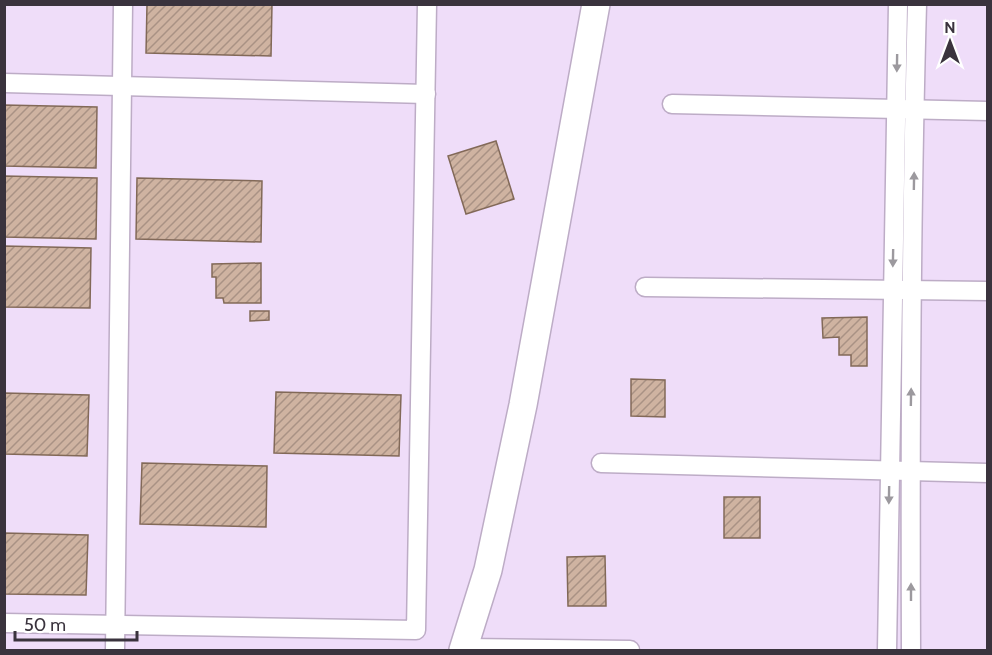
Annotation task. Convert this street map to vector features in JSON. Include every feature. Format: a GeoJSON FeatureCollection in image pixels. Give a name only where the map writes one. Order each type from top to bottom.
{"type":"FeatureCollection","features":[{"type":"Feature","properties":{"kind":"street"},"geometry":{"type":"LineString","coordinates":[[115,651],[123,4]]}},
{"type":"Feature","properties":{"kind":"street"},"geometry":{"type":"LineString","coordinates":[[4,623],[416,630],[427,4]]}},
{"type":"Feature","properties":{"kind":"street"},"geometry":{"type":"LineString","coordinates":[[596,4],[521,416],[488,570],[463,649],[630,651]]}},
{"type":"Feature","properties":{"kind":"street"},"geometry":{"type":"LineString","coordinates":[[887,651],[898,4]]}},
{"type":"Feature","properties":{"kind":"street"},"geometry":{"type":"LineString","coordinates":[[911,651],[910,471],[917,4]]}},
{"type":"Feature","properties":{"kind":"street"},"geometry":{"type":"LineString","coordinates":[[4,83],[426,94]]}},
{"type":"Feature","properties":{"kind":"street"},"geometry":{"type":"LineString","coordinates":[[672,104],[987,111]]}},
{"type":"Feature","properties":{"kind":"street"},"geometry":{"type":"LineString","coordinates":[[645,287],[987,291]]}},
{"type":"Feature","properties":{"kind":"street"},"geometry":{"type":"LineString","coordinates":[[601,463],[987,473]]}},
{"type":"Feature","properties":{"kind":"building"},"geometry":{"type":"Polygon","coordinates":[[[147,4],[272,4],[271,56],[146,53],[147,4]]]}},
{"type":"Feature","properties":{"kind":"building"},"geometry":{"type":"Polygon","coordinates":[[[4,105],[97,107],[96,168],[4,166],[4,105]]]}},
{"type":"Feature","properties":{"kind":"building"},"geometry":{"type":"Polygon","coordinates":[[[496,141],[514,199],[466,214],[448,156],[496,141]]]}},
{"type":"Feature","properties":{"kind":"building"},"geometry":{"type":"Polygon","coordinates":[[[4,176],[97,178],[96,239],[4,237],[4,176]]]}},
{"type":"Feature","properties":{"kind":"building"},"geometry":{"type":"Polygon","coordinates":[[[137,178],[262,181],[261,242],[136,239],[137,178]]]}},
{"type":"Feature","properties":{"kind":"building"},"geometry":{"type":"Polygon","coordinates":[[[4,246],[91,248],[90,308],[4,307],[4,246]]]}},
{"type":"Feature","properties":{"kind":"building"},"geometry":{"type":"Polygon","coordinates":[[[261,263],[261,303],[224,303],[223,298],[216,298],[216,277],[212,277],[212,264],[261,263]]]}},
{"type":"Feature","properties":{"kind":"building"},"geometry":{"type":"Polygon","coordinates":[[[250,311],[269,311],[269,320],[250,321],[250,311]]]}},
{"type":"Feature","properties":{"kind":"building"},"geometry":{"type":"Polygon","coordinates":[[[867,317],[867,366],[851,366],[851,355],[839,355],[839,337],[823,338],[822,318],[867,317]]]}},
{"type":"Feature","properties":{"kind":"building"},"geometry":{"type":"Polygon","coordinates":[[[631,379],[665,380],[665,417],[631,416],[631,379]]]}},
{"type":"Feature","properties":{"kind":"building"},"geometry":{"type":"Polygon","coordinates":[[[276,392],[401,395],[399,456],[274,453],[276,392]]]}},
{"type":"Feature","properties":{"kind":"building"},"geometry":{"type":"Polygon","coordinates":[[[4,393],[89,395],[87,456],[4,454],[4,393]]]}},
{"type":"Feature","properties":{"kind":"building"},"geometry":{"type":"Polygon","coordinates":[[[142,463],[267,466],[266,527],[140,524],[142,463]]]}},
{"type":"Feature","properties":{"kind":"building"},"geometry":{"type":"Polygon","coordinates":[[[724,497],[760,497],[760,538],[724,538],[724,497]]]}},
{"type":"Feature","properties":{"kind":"building"},"geometry":{"type":"Polygon","coordinates":[[[4,533],[88,535],[86,595],[4,594],[4,533]]]}},
{"type":"Feature","properties":{"kind":"building"},"geometry":{"type":"Polygon","coordinates":[[[605,556],[606,606],[568,606],[567,557],[605,556]]]}}]}
